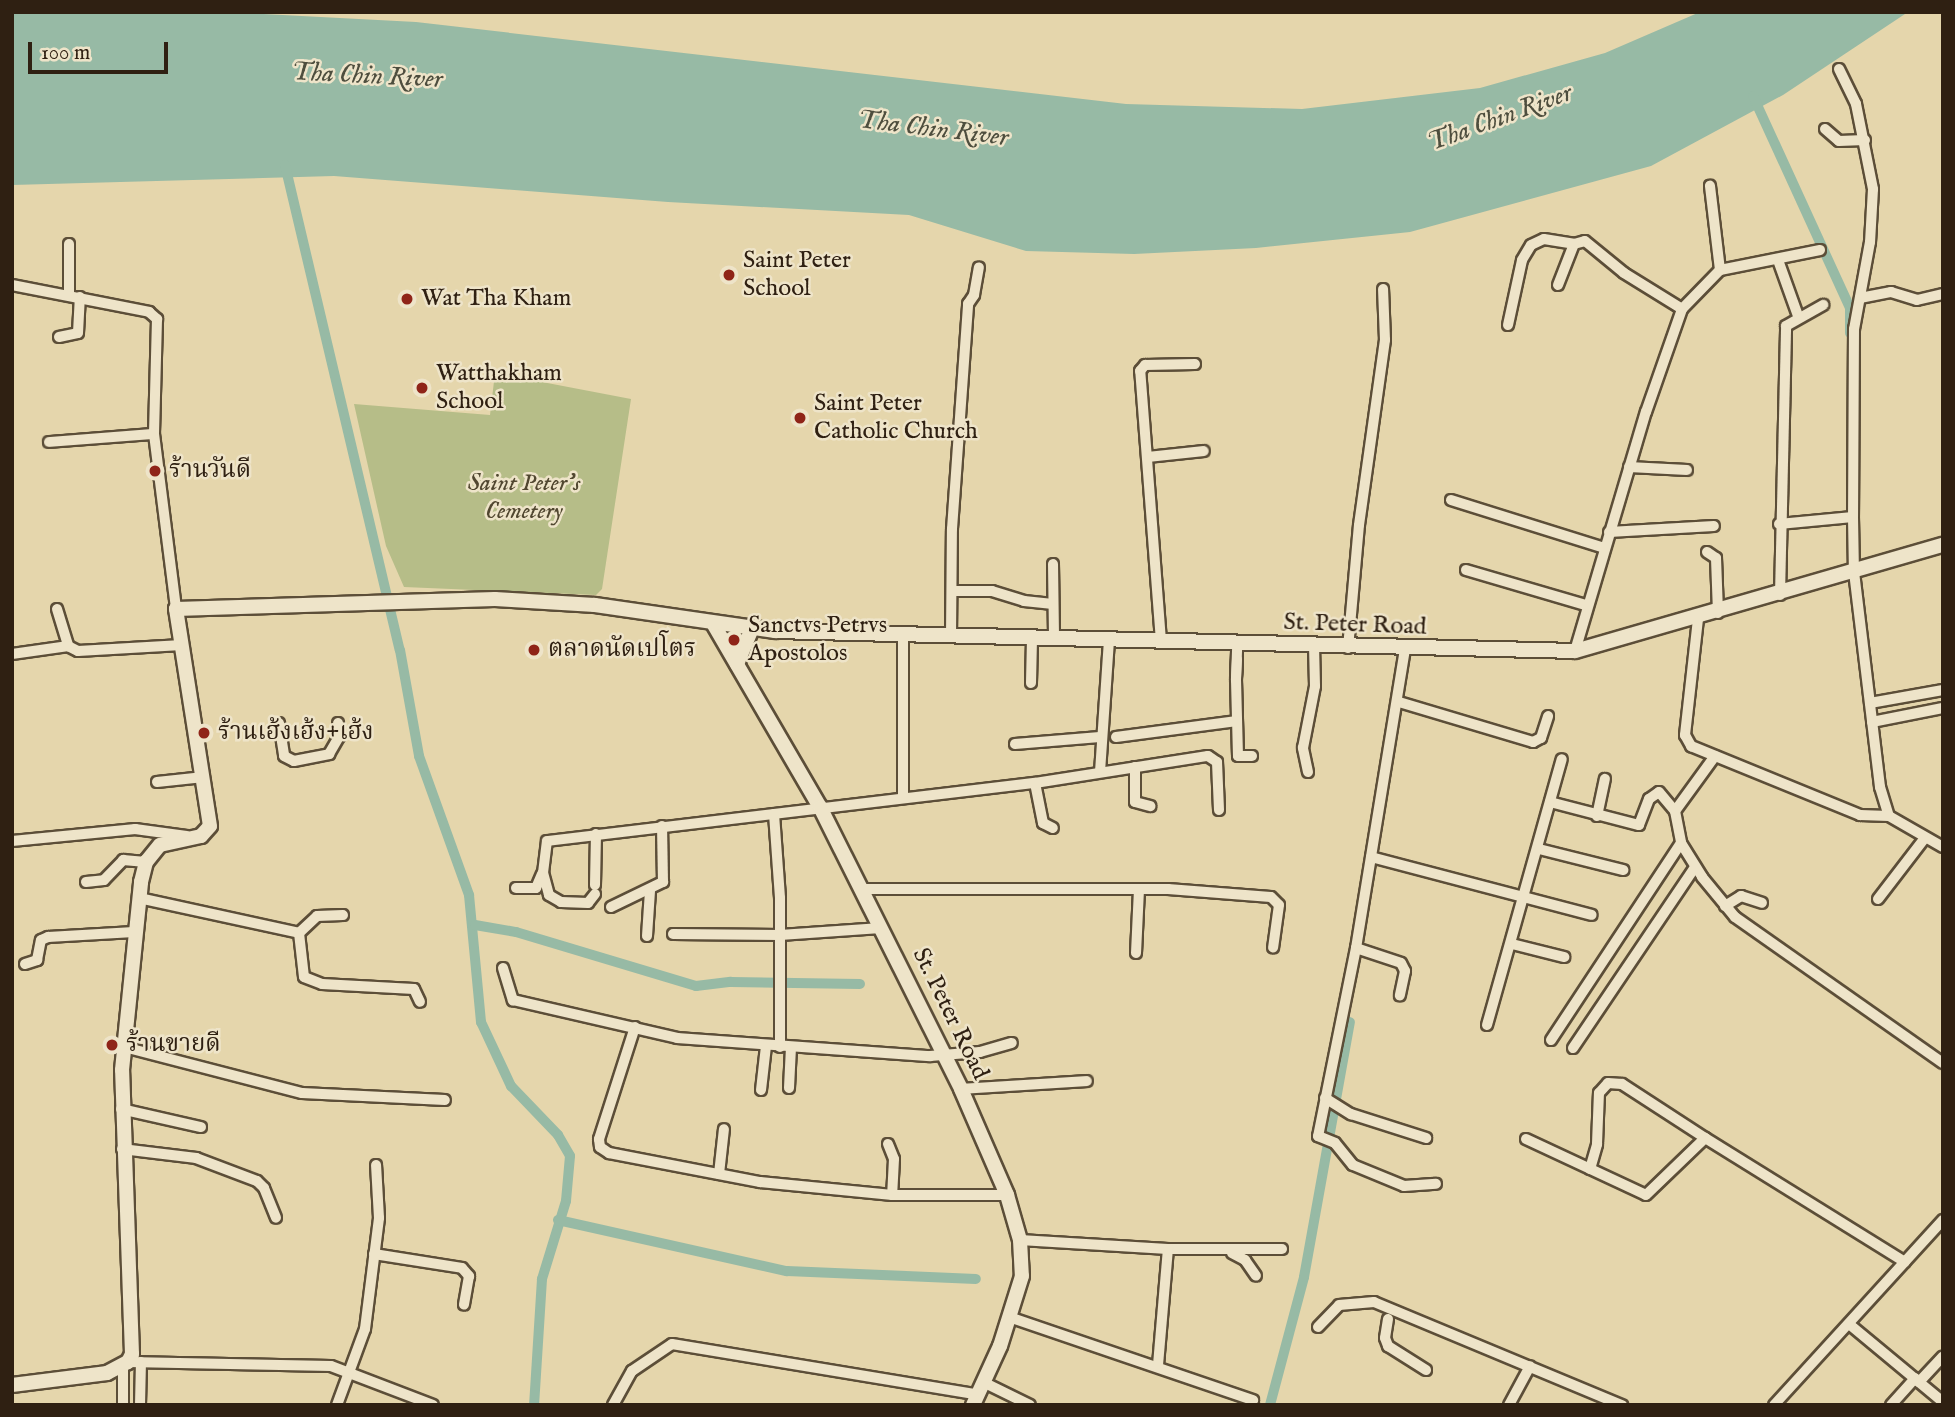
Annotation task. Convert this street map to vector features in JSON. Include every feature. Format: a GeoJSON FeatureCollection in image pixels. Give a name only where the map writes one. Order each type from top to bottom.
{"type":"FeatureCollection","features":[{"type":"Feature","properties":{"kind":"street"},"geometry":{"type":"LineString","coordinates":[[1839,69],[1851,89],[1865,139],[1872,221],[1854,329],[1854,572],[1872,722],[1889,816]]}},
{"type":"Feature","properties":{"kind":"street"},"geometry":{"type":"LineString","coordinates":[[1825,129],[1839,141],[1865,139]]}},
{"type":"Feature","properties":{"kind":"street"},"geometry":{"type":"LineString","coordinates":[[1710,186],[1720,270]]}},
{"type":"Feature","properties":{"kind":"street"},"geometry":{"type":"LineString","coordinates":[[1508,325],[1522,260],[1531,245],[1544,239],[1574,244],[1590,243],[1624,273],[1682,309]]}},
{"type":"Feature","properties":{"kind":"street"},"geometry":{"type":"LineString","coordinates":[[59,337],[78,333],[69,244]]}},
{"type":"Feature","properties":{"kind":"street"},"geometry":{"type":"LineString","coordinates":[[1558,285],[1574,244]]}},
{"type":"Feature","properties":{"kind":"street"},"geometry":{"type":"LineString","coordinates":[[1575,651],[1586,605],[1629,467],[1682,309],[1720,270],[1820,250]]}},
{"type":"Feature","properties":{"kind":"street"},"geometry":{"type":"LineString","coordinates":[[1778,260],[1798,316]]}},
{"type":"Feature","properties":{"kind":"street"},"geometry":{"type":"LineString","coordinates":[[951,636],[968,304],[974,295],[979,267]]}},
{"type":"Feature","properties":{"kind":"street"},"geometry":{"type":"LineString","coordinates":[[12,285],[149,312],[157,319],[154,434],[176,609],[210,826],[201,836],[135,829],[12,841]]}},
{"type":"Feature","properties":{"kind":"street"},"geometry":{"type":"LineString","coordinates":[[1348,648],[1359,525],[1385,340],[1383,289]]}},
{"type":"Feature","properties":{"kind":"street"},"geometry":{"type":"LineString","coordinates":[[1860,298],[1891,292],[1917,300],[1943,293]]}},
{"type":"Feature","properties":{"kind":"street"},"geometry":{"type":"LineString","coordinates":[[1780,595],[1779,524],[1785,331],[1787,322],[1823,305]]}},
{"type":"Feature","properties":{"kind":"street"},"geometry":{"type":"LineString","coordinates":[[1161,641],[1140,371],[1145,365],[1195,363]]}},
{"type":"Feature","properties":{"kind":"street"},"geometry":{"type":"LineString","coordinates":[[49,442],[154,434]]}},
{"type":"Feature","properties":{"kind":"street"},"geometry":{"type":"LineString","coordinates":[[1148,457],[1204,451]]}},
{"type":"Feature","properties":{"kind":"street"},"geometry":{"type":"LineString","coordinates":[[1629,467],[1687,470]]}},
{"type":"Feature","properties":{"kind":"street"},"geometry":{"type":"LineString","coordinates":[[1451,500],[1604,548]]}},
{"type":"Feature","properties":{"kind":"street"},"geometry":{"type":"LineString","coordinates":[[1779,524],[1853,517]]}},
{"type":"Feature","properties":{"kind":"street"},"geometry":{"type":"LineString","coordinates":[[1609,532],[1714,526]]}},
{"type":"Feature","properties":{"kind":"street","name":"St. Peter Road"},"geometry":{"type":"LineString","coordinates":[[714,625],[951,636],[1348,648],[1575,651],[1698,619],[1943,545]]}},
{"type":"Feature","properties":{"kind":"street"},"geometry":{"type":"LineString","coordinates":[[1707,552],[1716,558],[1717,613]]}},
{"type":"Feature","properties":{"kind":"street"},"geometry":{"type":"LineString","coordinates":[[1053,564],[1054,638]]}},
{"type":"Feature","properties":{"kind":"street"},"geometry":{"type":"LineString","coordinates":[[1466,570],[1586,605]]}},
{"type":"Feature","properties":{"kind":"street"},"geometry":{"type":"LineString","coordinates":[[952,591],[992,591],[1024,601],[1053,604]]}},
{"type":"Feature","properties":{"kind":"street"},"geometry":{"type":"LineString","coordinates":[[176,609],[427,600],[595,605],[714,625]]}},
{"type":"Feature","properties":{"kind":"street"},"geometry":{"type":"LineString","coordinates":[[57,609],[68,646]]}},
{"type":"Feature","properties":{"kind":"street"},"geometry":{"type":"LineString","coordinates":[[1698,619],[1685,734],[1690,746],[1860,816],[1889,816],[1924,839],[1943,846]]}},
{"type":"Feature","properties":{"kind":"street","name":"St. Peter Road"},"geometry":{"type":"LineString","coordinates":[[714,625],[820,807],[961,1088],[1007,1195],[1020,1240],[1022,1276],[979,1394]]}},
{"type":"Feature","properties":{"kind":"street"},"geometry":{"type":"LineString","coordinates":[[737,664],[752,628]]}},
{"type":"Feature","properties":{"kind":"street"},"geometry":{"type":"LineString","coordinates":[[903,798],[904,634]]}},
{"type":"Feature","properties":{"kind":"street"},"geometry":{"type":"LineString","coordinates":[[1031,683],[1032,638]]}},
{"type":"Feature","properties":{"kind":"street"},"geometry":{"type":"LineString","coordinates":[[1100,772],[1100,737],[1109,640]]}},
{"type":"Feature","properties":{"kind":"street"},"geometry":{"type":"LineString","coordinates":[[1237,643],[1237,756],[1252,756]]}},
{"type":"Feature","properties":{"kind":"street"},"geometry":{"type":"LineString","coordinates":[[12,654],[68,646],[88,653],[182,645]]}},
{"type":"Feature","properties":{"kind":"street"},"geometry":{"type":"LineString","coordinates":[[1308,772],[1303,748],[1315,686],[1314,646]]}},
{"type":"Feature","properties":{"kind":"street"},"geometry":{"type":"LineString","coordinates":[[1405,649],[1399,702],[1356,948],[1318,1136],[1335,1143],[1353,1165],[1404,1186],[1436,1184]]}},
{"type":"Feature","properties":{"kind":"street"},"geometry":{"type":"LineString","coordinates":[[1870,703],[1943,690]]}},
{"type":"Feature","properties":{"kind":"street"},"geometry":{"type":"LineString","coordinates":[[1399,702],[1533,742],[1541,738],[1548,716]]}},
{"type":"Feature","properties":{"kind":"street"},"geometry":{"type":"LineString","coordinates":[[1872,722],[1943,708]]}},
{"type":"Feature","properties":{"kind":"street"},"geometry":{"type":"LineString","coordinates":[[1116,737],[1237,721]]}},
{"type":"Feature","properties":{"kind":"street"},"geometry":{"type":"LineString","coordinates":[[279,723],[284,756],[294,761],[329,754],[339,737],[338,723]]}},
{"type":"Feature","properties":{"kind":"street"},"geometry":{"type":"LineString","coordinates":[[1015,744],[1100,737]]}},
{"type":"Feature","properties":{"kind":"street"},"geometry":{"type":"LineString","coordinates":[[1675,811],[1715,756]]}},
{"type":"Feature","properties":{"kind":"street"},"geometry":{"type":"LineString","coordinates":[[596,834],[595,890],[588,903],[561,902],[546,890],[543,873],[547,841],[596,834],[662,826],[774,814],[820,807],[1035,783],[1213,757],[1217,762],[1219,810]]}},
{"type":"Feature","properties":{"kind":"street"},"geometry":{"type":"LineString","coordinates":[[1487,1026],[1539,849],[1562,759]]}},
{"type":"Feature","properties":{"kind":"street"},"geometry":{"type":"LineString","coordinates":[[1135,767],[1135,802],[1150,806]]}},
{"type":"Feature","properties":{"kind":"street"},"geometry":{"type":"LineString","coordinates":[[157,782],[204,777]]}},
{"type":"Feature","properties":{"kind":"street"},"geometry":{"type":"LineString","coordinates":[[1597,816],[1605,779]]}},
{"type":"Feature","properties":{"kind":"street"},"geometry":{"type":"LineString","coordinates":[[1035,783],[1043,823],[1053,828]]}},
{"type":"Feature","properties":{"kind":"street"},"geometry":{"type":"LineString","coordinates":[[1550,802],[1639,825],[1649,799],[1659,792],[1675,811],[1681,843],[1695,867],[1725,906],[1943,1063]]}},
{"type":"Feature","properties":{"kind":"street"},"geometry":{"type":"LineString","coordinates":[[774,814],[780,991],[789,1088]]}},
{"type":"Feature","properties":{"kind":"street"},"geometry":{"type":"LineString","coordinates":[[611,907],[660,885],[665,873],[662,826]]}},
{"type":"Feature","properties":{"kind":"street"},"geometry":{"type":"LineString","coordinates":[[123,1405],[134,1344],[121,1109],[134,932],[146,862],[160,845],[187,836]]}},
{"type":"Feature","properties":{"kind":"street"},"geometry":{"type":"LineString","coordinates":[[1878,899],[1924,839]]}},
{"type":"Feature","properties":{"kind":"street"},"geometry":{"type":"LineString","coordinates":[[1551,1040],[1681,843]]}},
{"type":"Feature","properties":{"kind":"street"},"geometry":{"type":"LineString","coordinates":[[1539,849],[1623,870]]}},
{"type":"Feature","properties":{"kind":"street"},"geometry":{"type":"LineString","coordinates":[[1371,856],[1592,915]]}},
{"type":"Feature","properties":{"kind":"street"},"geometry":{"type":"LineString","coordinates":[[86,881],[104,880],[123,860],[146,862]]}},
{"type":"Feature","properties":{"kind":"street"},"geometry":{"type":"LineString","coordinates":[[1573,1048],[1695,867]]}},
{"type":"Feature","properties":{"kind":"street"},"geometry":{"type":"LineString","coordinates":[[516,888],[536,888],[543,873]]}},
{"type":"Feature","properties":{"kind":"street"},"geometry":{"type":"LineString","coordinates":[[860,889],[1139,889],[1271,897],[1279,905],[1273,948]]}},
{"type":"Feature","properties":{"kind":"street"},"geometry":{"type":"LineString","coordinates":[[1136,953],[1139,889]]}},
{"type":"Feature","properties":{"kind":"street"},"geometry":{"type":"LineString","coordinates":[[647,936],[650,891]]}},
{"type":"Feature","properties":{"kind":"street"},"geometry":{"type":"LineString","coordinates":[[1725,906],[1741,896],[1762,903]]}},
{"type":"Feature","properties":{"kind":"street"},"geometry":{"type":"LineString","coordinates":[[139,898],[299,933]]}},
{"type":"Feature","properties":{"kind":"street"},"geometry":{"type":"LineString","coordinates":[[299,933],[317,916],[343,915]]}},
{"type":"Feature","properties":{"kind":"street"},"geometry":{"type":"LineString","coordinates":[[673,934],[780,935],[881,928]]}},
{"type":"Feature","properties":{"kind":"street"},"geometry":{"type":"LineString","coordinates":[[25,964],[37,960],[41,940],[48,937],[134,932]]}},
{"type":"Feature","properties":{"kind":"street"},"geometry":{"type":"LineString","coordinates":[[299,933],[304,977],[322,984],[414,989],[420,1002]]}},
{"type":"Feature","properties":{"kind":"street"},"geometry":{"type":"LineString","coordinates":[[1512,944],[1564,957]]}},
{"type":"Feature","properties":{"kind":"street"},"geometry":{"type":"LineString","coordinates":[[1356,948],[1404,966],[1400,995]]}},
{"type":"Feature","properties":{"kind":"street"},"geometry":{"type":"LineString","coordinates":[[503,968],[513,1000],[677,1038],[766,1046],[943,1055],[1012,1043]]}},
{"type":"Feature","properties":{"kind":"street"},"geometry":{"type":"LineString","coordinates":[[635,1027],[600,1147],[609,1153],[719,1174],[892,1195],[1007,1195]]}},
{"type":"Feature","properties":{"kind":"street"},"geometry":{"type":"LineString","coordinates":[[761,1090],[766,1046]]}},
{"type":"Feature","properties":{"kind":"street"},"geometry":{"type":"LineString","coordinates":[[124,1047],[302,1093],[445,1100]]}},
{"type":"Feature","properties":{"kind":"street"},"geometry":{"type":"LineString","coordinates":[[961,1088],[1087,1082]]}},
{"type":"Feature","properties":{"kind":"street"},"geometry":{"type":"LineString","coordinates":[[1590,1169],[1597,1144],[1599,1093],[1608,1083],[1622,1084],[1905,1262]]}},
{"type":"Feature","properties":{"kind":"street"},"geometry":{"type":"LineString","coordinates":[[1327,1099],[1340,1109],[1426,1138]]}},
{"type":"Feature","properties":{"kind":"street"},"geometry":{"type":"LineString","coordinates":[[121,1109],[201,1127]]}},
{"type":"Feature","properties":{"kind":"street"},"geometry":{"type":"LineString","coordinates":[[719,1174],[724,1129]]}},
{"type":"Feature","properties":{"kind":"street"},"geometry":{"type":"LineString","coordinates":[[1527,1139],[1646,1195],[1705,1138]]}},
{"type":"Feature","properties":{"kind":"street"},"geometry":{"type":"LineString","coordinates":[[888,1144],[894,1159],[892,1195]]}},
{"type":"Feature","properties":{"kind":"street"},"geometry":{"type":"LineString","coordinates":[[122,1149],[196,1158],[257,1181],[264,1188],[276,1218]]}},
{"type":"Feature","properties":{"kind":"street"},"geometry":{"type":"LineString","coordinates":[[337,1405],[365,1329],[379,1218],[376,1166]]}},
{"type":"Feature","properties":{"kind":"street"},"geometry":{"type":"LineString","coordinates":[[1774,1405],[1943,1220]]}},
{"type":"Feature","properties":{"kind":"street"},"geometry":{"type":"LineString","coordinates":[[1020,1240],[1168,1249],[1282,1249]]}},
{"type":"Feature","properties":{"kind":"street"},"geometry":{"type":"LineString","coordinates":[[1158,1365],[1168,1249]]}},
{"type":"Feature","properties":{"kind":"street"},"geometry":{"type":"LineString","coordinates":[[1230,1251],[1245,1260],[1256,1276]]}},
{"type":"Feature","properties":{"kind":"street"},"geometry":{"type":"LineString","coordinates":[[374,1254],[462,1268],[469,1276],[464,1305]]}},
{"type":"Feature","properties":{"kind":"street"},"geometry":{"type":"LineString","coordinates":[[1318,1327],[1326,1313],[1350,1302],[1374,1301],[1391,1314],[1530,1366],[1622,1405]]}},
{"type":"Feature","properties":{"kind":"street"},"geometry":{"type":"LineString","coordinates":[[1391,1314],[1385,1338],[1388,1346],[1426,1370]]}},
{"type":"Feature","properties":{"kind":"street"},"geometry":{"type":"LineString","coordinates":[[1009,1317],[1158,1365],[1253,1400]]}},
{"type":"Feature","properties":{"kind":"street"},"geometry":{"type":"LineString","coordinates":[[1849,1324],[1943,1402]]}},
{"type":"Feature","properties":{"kind":"street"},"geometry":{"type":"LineString","coordinates":[[613,1405],[632,1371],[672,1344],[979,1394],[1030,1405]]}},
{"type":"Feature","properties":{"kind":"street"},"geometry":{"type":"LineString","coordinates":[[1891,1405],[1943,1356]]}},
{"type":"Feature","properties":{"kind":"street"},"geometry":{"type":"LineString","coordinates":[[131,1363],[140,1405]]}},
{"type":"Feature","properties":{"kind":"street"},"geometry":{"type":"LineString","coordinates":[[12,1385],[107,1373],[131,1363],[300,1364],[350,1371],[433,1405]]}},
{"type":"Feature","properties":{"kind":"street"},"geometry":{"type":"LineString","coordinates":[[1509,1405],[1530,1366]]}},
{"type":"Feature","properties":{"kind":"green space","name":"Saint Peter's Cemetery"},"geometry":{"type":"Polygon","coordinates":[[[495,373],[631,399],[602,589],[596,595],[404,587],[386,546],[354,404],[490,415],[495,373]]]}},
{"type":"Feature","properties":{"kind":"water","name":"Tha Chin River"},"geometry":{"type":"Polygon","coordinates":[[[12,12],[223,12],[416,22],[1126,104],[1302,109],[1480,88],[1605,53],[1700,12],[1908,12],[1783,95],[1651,166],[1410,232],[1256,248],[1134,254],[1026,251],[909,215],[668,202],[334,176],[12,185],[12,12]]]}},
{"type":"Feature","properties":{"kind":"waterway"},"geometry":{"type":"LineString","coordinates":[[1753,96],[1850,308],[1850,333]]}},
{"type":"Feature","properties":{"kind":"waterway"},"geometry":{"type":"LineString","coordinates":[[285,165],[400,650],[419,756],[469,895],[481,1022],[511,1086],[558,1135],[570,1156],[566,1201],[542,1279],[534,1405]]}},
{"type":"Feature","properties":{"kind":"waterway"},"geometry":{"type":"LineString","coordinates":[[475,925],[516,932],[696,986],[731,982],[860,984]]}},
{"type":"Feature","properties":{"kind":"waterway"},"geometry":{"type":"LineString","coordinates":[[1270,1405],[1304,1277],[1350,1022]]}},
{"type":"Feature","properties":{"kind":"waterway"},"geometry":{"type":"LineString","coordinates":[[558,1220],[787,1271],[976,1279]]}},
{"type":"Feature","properties":{"kind":"place","name":"Saint Peter School"},"geometry":{"type":"Point","coordinates":[729,275]}},
{"type":"Feature","properties":{"kind":"place","name":"Wat Tha Kham"},"geometry":{"type":"Point","coordinates":[407,299]}},
{"type":"Feature","properties":{"kind":"place","name":"Watthakham School"},"geometry":{"type":"Point","coordinates":[422,388]}},
{"type":"Feature","properties":{"kind":"place","name":"Saint Peter Catholic Church"},"geometry":{"type":"Point","coordinates":[800,418]}},
{"type":"Feature","properties":{"kind":"place","name":"ร้านวันดี"},"geometry":{"type":"Point","coordinates":[155,471]}},
{"type":"Feature","properties":{"kind":"place","name":"Sanctvs Petrvs Apostolos"},"geometry":{"type":"Point","coordinates":[734,640]}},
{"type":"Feature","properties":{"kind":"place","name":"ตลาดนัดเปโตร"},"geometry":{"type":"Point","coordinates":[534,650]}},
{"type":"Feature","properties":{"kind":"place","name":"ร้านเฮ้งเฮ้ง+เฮ้ง"},"geometry":{"type":"Point","coordinates":[204,733]}},
{"type":"Feature","properties":{"kind":"place","name":"ร้านขายดี"},"geometry":{"type":"Point","coordinates":[112,1045]}}]}
